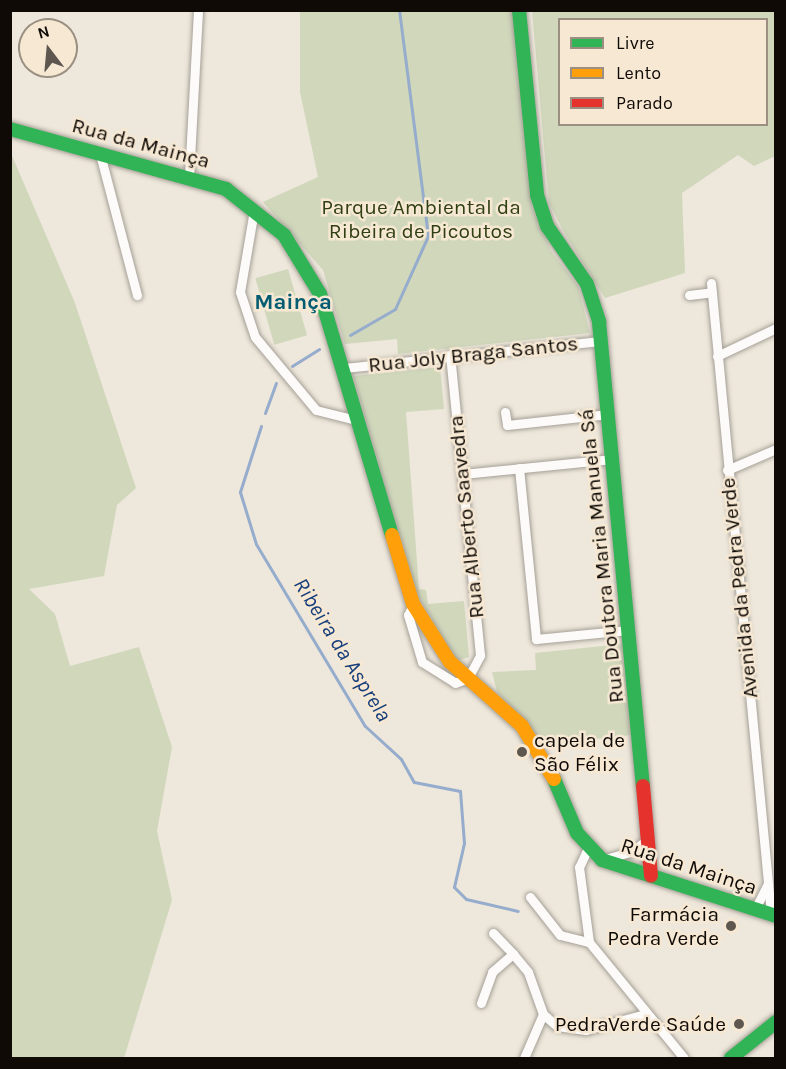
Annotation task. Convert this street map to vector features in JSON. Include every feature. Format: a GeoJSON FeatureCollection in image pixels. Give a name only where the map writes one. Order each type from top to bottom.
{"type":"FeatureCollection","features":[{"type":"Feature","properties":{"kind":"street"},"geometry":{"type":"LineString","coordinates":[[189,177],[198,10]]}},
{"type":"Feature","properties":{"kind":"street","name":"Rua Doutora Maria Manuela Sá"},"geometry":{"type":"LineString","coordinates":[[519,10],[537,195],[548,226],[587,284],[601,341],[650,838],[651,876]]}},
{"type":"Feature","properties":{"kind":"street","name":"Rua da Mainça"},"geometry":{"type":"LineString","coordinates":[[10,129],[226,189],[254,210],[303,258],[344,368],[413,604],[450,662],[522,726],[548,765],[588,848],[602,860],[773,915]]}},
{"type":"Feature","properties":{"kind":"street"},"geometry":{"type":"LineString","coordinates":[[100,154],[137,295]]}},
{"type":"Feature","properties":{"kind":"street"},"geometry":{"type":"LineString","coordinates":[[254,210],[240,292],[255,337],[316,411],[360,421]]}},
{"type":"Feature","properties":{"kind":"street","name":"Avenida da Pedra Verde"},"geometry":{"type":"LineString","coordinates":[[689,295],[711,287],[727,471],[773,915]]}},
{"type":"Feature","properties":{"kind":"street"},"geometry":{"type":"LineString","coordinates":[[717,356],[776,328]]}},
{"type":"Feature","properties":{"kind":"street","name":"Rua Joly Braga Santos"},"geometry":{"type":"LineString","coordinates":[[344,368],[450,354],[601,341]]}},
{"type":"Feature","properties":{"kind":"street","name":"Rua Alberto Saavedra"},"geometry":{"type":"LineString","coordinates":[[450,354],[480,655],[468,678]]}},
{"type":"Feature","properties":{"kind":"street"},"geometry":{"type":"LineString","coordinates":[[506,412],[507,425],[608,414]]}},
{"type":"Feature","properties":{"kind":"street"},"geometry":{"type":"LineString","coordinates":[[727,471],[776,449]]}},
{"type":"Feature","properties":{"kind":"street"},"geometry":{"type":"LineString","coordinates":[[462,474],[613,459]]}},
{"type":"Feature","properties":{"kind":"street"},"geometry":{"type":"LineString","coordinates":[[519,468],[537,639],[629,630]]}},
{"type":"Feature","properties":{"kind":"street","name":"Rua da Mainça"},"geometry":{"type":"LineString","coordinates":[[413,604],[408,615],[422,662],[455,683],[468,678]]}},
{"type":"Feature","properties":{"kind":"street"},"geometry":{"type":"LineString","coordinates":[[602,860],[633,851],[650,838]]}},
{"type":"Feature","properties":{"kind":"street"},"geometry":{"type":"LineString","coordinates":[[588,848],[579,867],[589,942],[645,1014],[684,1059]]}},
{"type":"Feature","properties":{"kind":"street"},"geometry":{"type":"LineString","coordinates":[[755,909],[768,884]]}},
{"type":"Feature","properties":{"kind":"street"},"geometry":{"type":"LineString","coordinates":[[530,897],[560,935],[589,942]]}},
{"type":"Feature","properties":{"kind":"street"},"geometry":{"type":"LineString","coordinates":[[492,933],[528,972],[543,1014],[557,1026],[586,1030],[645,1014]]}},
{"type":"Feature","properties":{"kind":"street"},"geometry":{"type":"LineString","coordinates":[[481,1003],[492,972],[513,954]]}},
{"type":"Feature","properties":{"kind":"street"},"geometry":{"type":"LineString","coordinates":[[524,1059],[543,1014]]}},
{"type":"Feature","properties":{"kind":"street"},"geometry":{"type":"LineString","coordinates":[[731,1059],[776,1022]]}},
{"type":"Feature","properties":{"kind":"green space","name":"Parque Ambiental da Ribeira de Picoutos"},"geometry":{"type":"Polygon","coordinates":[[[300,11],[512,11],[532,207],[551,251],[578,286],[590,333],[398,354],[397,339],[345,344],[323,270],[263,202],[318,177],[300,92],[300,11]]]}},
{"type":"Feature","properties":{"kind":"green space"},"geometry":{"type":"Polygon","coordinates":[[[532,11],[775,11],[775,156],[754,166],[738,155],[682,193],[685,273],[605,298],[564,232],[549,203],[532,11]]]}},
{"type":"Feature","properties":{"kind":"green space"},"geometry":{"type":"Polygon","coordinates":[[[10,151],[75,303],[136,488],[117,505],[104,576],[29,589],[55,614],[70,666],[139,647],[172,747],[157,831],[172,900],[124,1058],[11,1058],[10,151]]]}},
{"type":"Feature","properties":{"kind":"green space"},"geometry":{"type":"Polygon","coordinates":[[[288,269],[307,335],[274,345],[255,278],[288,269]]]}},
{"type":"Feature","properties":{"kind":"green space"},"geometry":{"type":"Polygon","coordinates":[[[440,367],[444,409],[406,412],[419,589],[426,590],[428,604],[464,601],[469,657],[456,661],[416,592],[353,376],[440,367]]]}},
{"type":"Feature","properties":{"kind":"green space"},"geometry":{"type":"Polygon","coordinates":[[[622,644],[631,735],[545,745],[497,692],[492,672],[536,670],[535,653],[622,644]]]}},
{"type":"Feature","properties":{"kind":"waterway","name":"Ribeira da Asprela"},"geometry":{"type":"LineString","coordinates":[[350,335],[395,309],[428,236],[399,10]]}},
{"type":"Feature","properties":{"kind":"waterway","name":"Ribeira da Asprela"},"geometry":{"type":"LineString","coordinates":[[292,366],[319,349]]}},
{"type":"Feature","properties":{"kind":"waterway","name":"Ribeira da Asprela"},"geometry":{"type":"LineString","coordinates":[[265,413],[276,383]]}},
{"type":"Feature","properties":{"kind":"waterway","name":"Ribeira da Asprela"},"geometry":{"type":"LineString","coordinates":[[261,426],[240,492],[256,544],[365,726],[401,759],[414,782],[460,791],[464,843],[454,887],[466,899],[518,911]]}},
{"type":"Feature","properties":{"kind":"traffic: fast"},"geometry":{"type":"LineString","coordinates":[[519,10],[537,195],[547,226],[587,284],[599,322],[643,786]]}},
{"type":"Feature","properties":{"kind":"traffic: fast"},"geometry":{"type":"LineString","coordinates":[[10,129],[226,189],[284,235],[320,294],[392,535]]}},
{"type":"Feature","properties":{"kind":"traffic: fast"},"geometry":{"type":"LineString","coordinates":[[554,779],[577,833],[602,860],[776,916]]}},
{"type":"Feature","properties":{"kind":"traffic: fast"},"geometry":{"type":"LineString","coordinates":[[731,1058],[776,1022]]}},
{"type":"Feature","properties":{"kind":"traffic: slow"},"geometry":{"type":"LineString","coordinates":[[392,535],[413,604],[450,662],[522,726],[554,779]]}},
{"type":"Feature","properties":{"kind":"traffic: jam"},"geometry":{"type":"LineString","coordinates":[[643,786],[651,876]]}},
{"type":"Feature","properties":{"kind":"place","name":"capela de São Félix"},"geometry":{"type":"Point","coordinates":[522,752]}},
{"type":"Feature","properties":{"kind":"place","name":"Farmácia Pedra Verde"},"geometry":{"type":"Point","coordinates":[731,926]}},
{"type":"Feature","properties":{"kind":"place","name":"PedraVerde Saúde"},"geometry":{"type":"Point","coordinates":[739,1024]}},
{"type":"Feature","properties":{"kind":"district","name":"Mainça"},"geometry":{"type":"Point","coordinates":[293,303]}}]}
